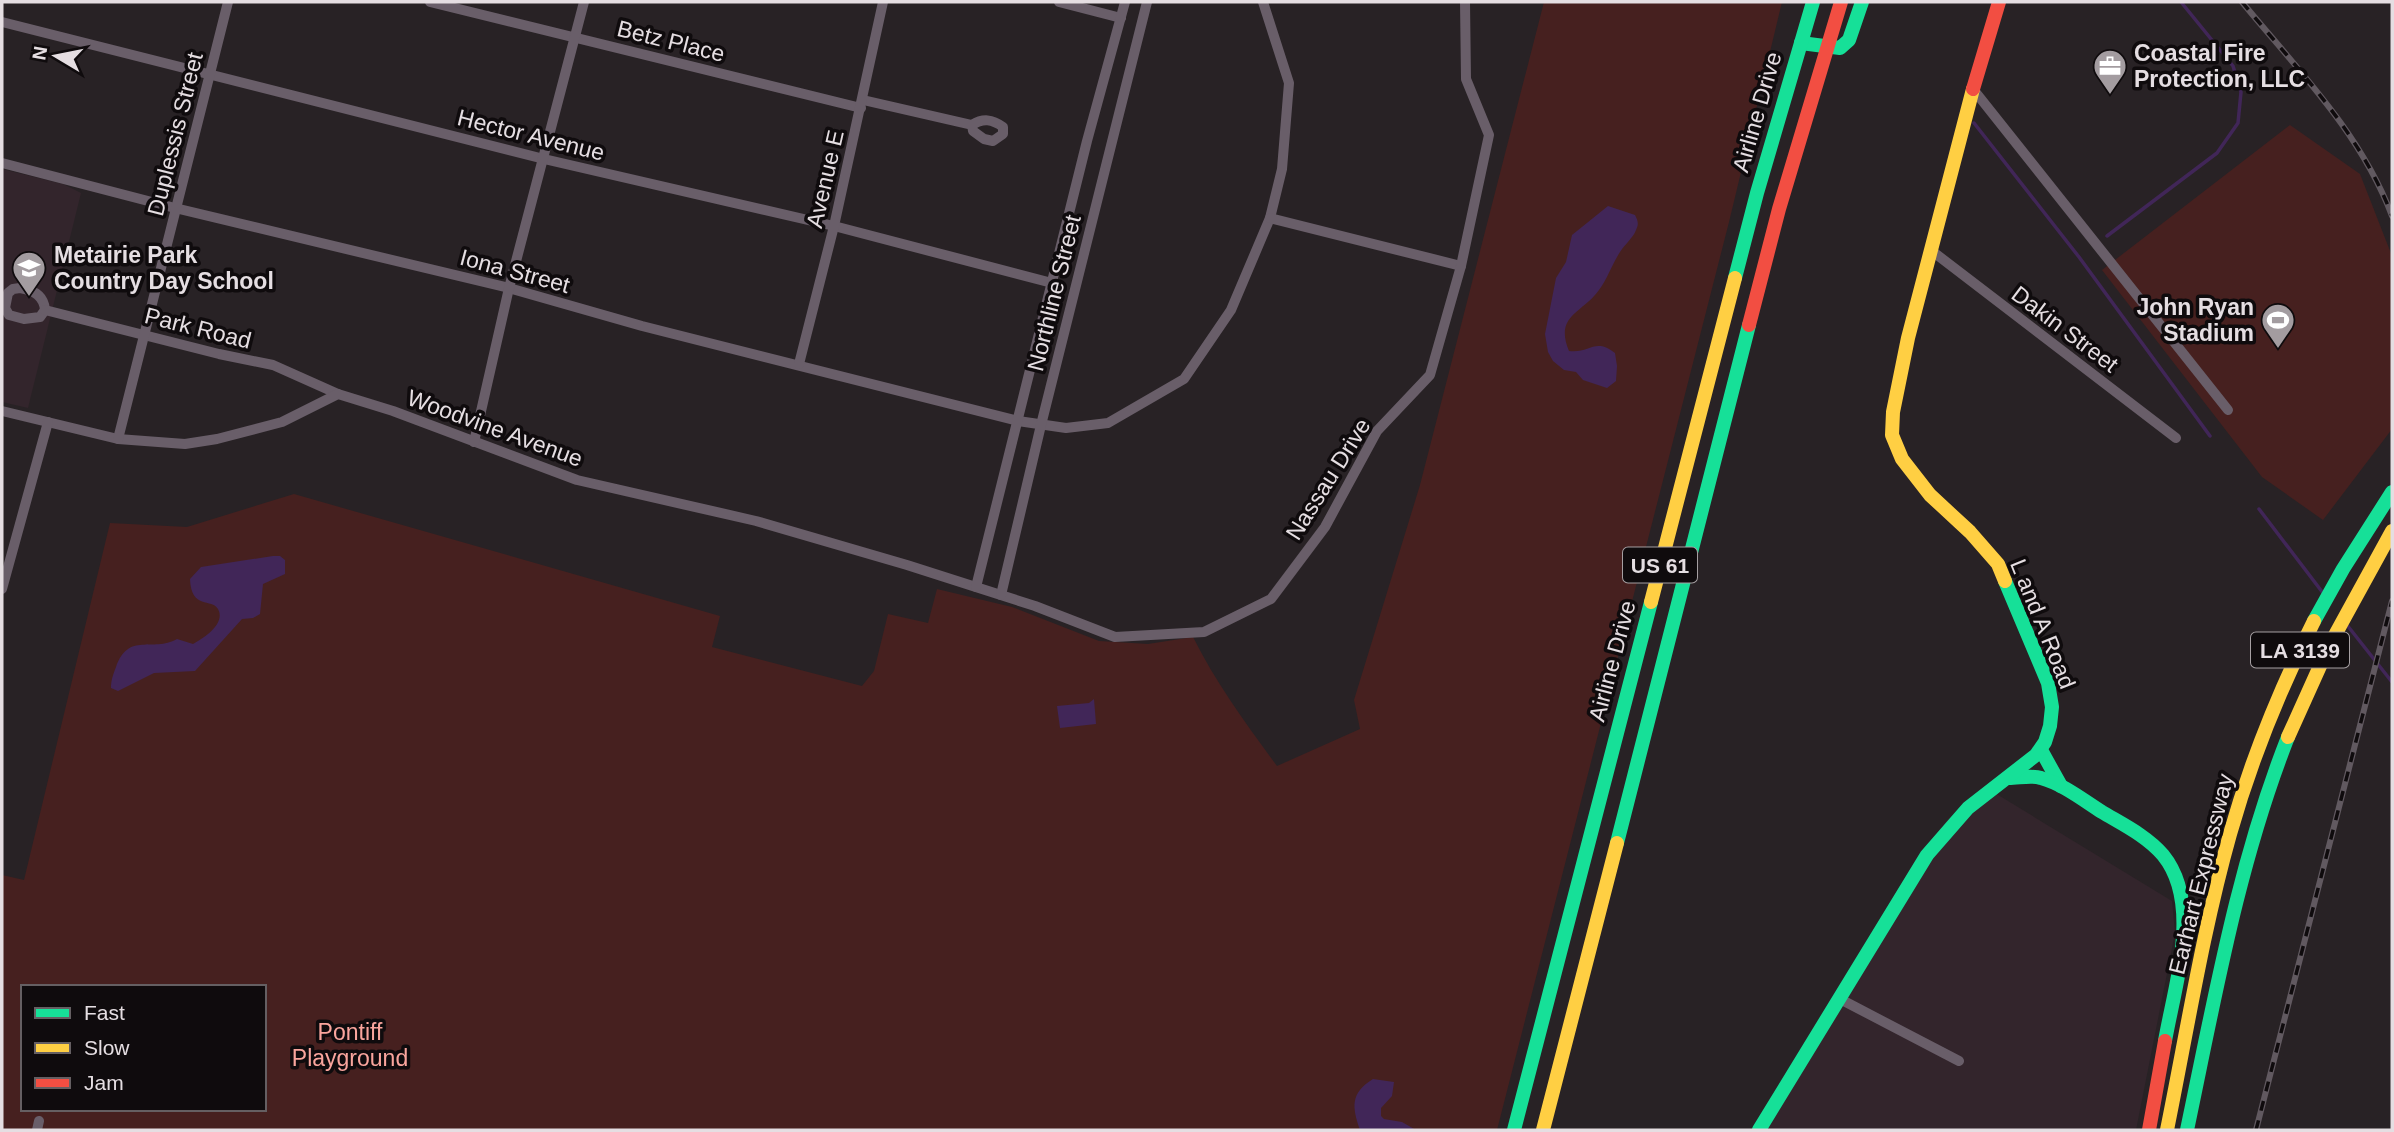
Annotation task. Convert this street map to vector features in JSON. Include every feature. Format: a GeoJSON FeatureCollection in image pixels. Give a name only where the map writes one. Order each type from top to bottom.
{"type":"FeatureCollection","features":[{"type":"Feature","properties":{"kind":"main road","name":"Airline Drive"},"geometry":{"type":"LineString","coordinates":[[1514,1130],[1756,192],[1813,2]]}},
{"type":"Feature","properties":{"kind":"main road","name":"Airline Drive"},"geometry":{"type":"LineString","coordinates":[[1543,1130],[1779,209],[1841,2]]}},
{"type":"Feature","properties":{"kind":"main road"},"geometry":{"type":"LineString","coordinates":[[1801,43],[1840,48],[1849,40],[1862,2]]}},
{"type":"Feature","properties":{"kind":"main road","name":"L and A Road"},"geometry":{"type":"LineString","coordinates":[[1759,1130],[1927,855],[1972,804],[2028,764],[2050,732],[2053,704],[2048,683],[1998,564],[1970,532],[1930,495],[1902,459],[1892,435],[1893,412],[1908,338],[1973,89],[1999,2]]}},
{"type":"Feature","properties":{"kind":"main road","name":"Earhart Expressway"},"geometry":{"type":"LineString","coordinates":[[2167,1130],[2211,915],[2234,820],[2270,718],[2303,644],[2364,533],[2392,492]]}},
{"type":"Feature","properties":{"kind":"main road","name":"Earhart Expressway"},"geometry":{"type":"LineString","coordinates":[[2187,1130],[2231,921],[2249,849],[2274,774],[2299,710],[2346,613],[2392,531]]}},
{"type":"Feature","properties":{"kind":"main road"},"geometry":{"type":"LineString","coordinates":[[1646,618],[1671,624]]}},
{"type":"Feature","properties":{"kind":"main road"},"geometry":{"type":"LineString","coordinates":[[2040,750],[2061,786]]}},
{"type":"Feature","properties":{"kind":"main road"},"geometry":{"type":"LineString","coordinates":[[2008,778],[2039,778],[2061,786],[2130,828],[2161,853],[2175,872],[2185,912],[2149,1130]]}},
{"type":"Feature","properties":{"kind":"main road"},"geometry":{"type":"LineString","coordinates":[[1523,1094],[1551,1099]]}},
{"type":"Feature","properties":{"kind":"street","name":"Duplessis Street"},"geometry":{"type":"LineString","coordinates":[[118,439],[228,2]]}},
{"type":"Feature","properties":{"kind":"street","name":"Betz Place"},"geometry":{"type":"LineString","coordinates":[[430,2],[862,104],[972,125]]}},
{"type":"Feature","properties":{"kind":"street"},"geometry":{"type":"LineString","coordinates":[[474,442],[509,288],[584,2]]}},
{"type":"Feature","properties":{"kind":"street","name":"Avenue E"},"geometry":{"type":"LineString","coordinates":[[799,364],[834,226],[883,2]]}},
{"type":"Feature","properties":{"kind":"street"},"geometry":{"type":"LineString","coordinates":[[1059,2],[1121,18]]}},
{"type":"Feature","properties":{"kind":"street","name":"Northline Street"},"geometry":{"type":"LineString","coordinates":[[976,587],[1125,2]]}},
{"type":"Feature","properties":{"kind":"street","name":"Northline Street"},"geometry":{"type":"LineString","coordinates":[[1001,595],[1147,2]]}},
{"type":"Feature","properties":{"kind":"street","name":"Iona Street"},"geometry":{"type":"LineString","coordinates":[[2,163],[175,208],[509,288],[642,326],[1018,421],[1066,428],[1108,423],[1184,379],[1231,310],[1269,218],[1282,169],[1289,83],[1263,2]]}},
{"type":"Feature","properties":{"kind":"street","name":"Nassau Drive"},"geometry":{"type":"LineString","coordinates":[[976,587],[1115,637],[1205,632],[1271,599],[1325,527],[1377,431],[1430,375],[1461,266],[1489,135],[1466,79],[1465,2]]}},
{"type":"Feature","properties":{"kind":"street","name":"Hector Avenue"},"geometry":{"type":"LineString","coordinates":[[2,22],[544,159],[834,226],[1052,283]]}},
{"type":"Feature","properties":{"kind":"street"},"geometry":{"type":"LineString","coordinates":[[1973,89],[2228,410]]}},
{"type":"Feature","properties":{"kind":"street"},"geometry":{"type":"LineString","coordinates":[[1269,218],[1461,266]]}},
{"type":"Feature","properties":{"kind":"street","name":"Dakin Street"},"geometry":{"type":"LineString","coordinates":[[1932,251],[2176,438]]}},
{"type":"Feature","properties":{"kind":"street","name":"Park Road"},"geometry":{"type":"LineString","coordinates":[[45,310],[273,366],[338,394]]}},
{"type":"Feature","properties":{"kind":"street"},"geometry":{"type":"LineString","coordinates":[[2,411],[118,439],[185,444],[282,422],[338,394]]}},
{"type":"Feature","properties":{"kind":"street","name":"Woodvine Avenue"},"geometry":{"type":"LineString","coordinates":[[338,394],[393,411],[577,480],[756,521],[976,587]]}},
{"type":"Feature","properties":{"kind":"street"},"geometry":{"type":"LineString","coordinates":[[2,589],[48,422]]}},
{"type":"Feature","properties":{"kind":"street"},"geometry":{"type":"LineString","coordinates":[[1840,999],[1959,1060]]}},
{"type":"Feature","properties":{"kind":"shaded area","name":"Metairie Park Country Day School"},"geometry":{"type":"Polygon","coordinates":[[[2,169],[63,184],[81,193],[28,408],[2,402],[2,169]]]}},
{"type":"Feature","properties":{"kind":"shaded area"},"geometry":{"type":"Polygon","coordinates":[[[1608,206],[1635,215],[1637,228],[1599,290],[1572,316],[1565,330],[1569,351],[1602,346],[1615,353],[1616,381],[1607,388],[1583,380],[1576,372],[1564,370],[1553,361],[1548,352],[1545,334],[1556,278],[1566,262],[1572,235],[1608,206]]]}},
{"type":"Feature","properties":{"kind":"shaded area"},"geometry":{"type":"Polygon","coordinates":[[[280,556],[285,560],[285,574],[263,584],[260,614],[242,619],[195,671],[154,673],[118,691],[111,688],[116,667],[128,649],[168,643],[177,639],[193,644],[217,625],[220,615],[218,609],[202,602],[191,589],[190,579],[201,567],[280,556]]]}},
{"type":"Feature","properties":{"kind":"shaded area"},"geometry":{"type":"Polygon","coordinates":[[[1094,699],[1096,724],[1060,728],[1057,706],[1089,703],[1094,699]]]}},
{"type":"Feature","properties":{"kind":"shaded area"},"geometry":{"type":"Polygon","coordinates":[[[1985,787],[2172,901],[2175,933],[2136,1130],[1753,1130],[1918,856],[1949,818],[1985,787]]]}},
{"type":"Feature","properties":{"kind":"shaded area"},"geometry":{"type":"Polygon","coordinates":[[[1373,1079],[1394,1082],[1392,1096],[1381,1108],[1381,1116],[1402,1122],[1416,1130],[1360,1130],[1355,1114],[1355,1101],[1360,1090],[1373,1079]]]}},
{"type":"Feature","properties":{"kind":"green space","name":"Pontiff Playground"},"geometry":{"type":"Polygon","coordinates":[[[1544,2],[1782,2],[1729,222],[1497,1130],[2,1130],[2,875],[24,880],[110,523],[187,527],[294,494],[720,616],[712,647],[862,686],[874,671],[888,614],[928,623],[937,589],[1012,607],[1099,641],[1148,644],[1193,637],[1222,687],[1277,766],[1360,729],[1354,700],[1420,485],[1544,2]]]}},
{"type":"Feature","properties":{"kind":"green space","name":"John Ryan Stadium"},"geometry":{"type":"Polygon","coordinates":[[[2290,125],[2360,174],[2392,256],[2392,429],[2323,520],[2262,477],[2102,270],[2290,125]]]}},
{"type":"Feature","properties":{"kind":"waterway"},"geometry":{"type":"LineString","coordinates":[[2107,236],[2217,153],[2238,123],[2241,92],[2233,66],[2181,2]]}},
{"type":"Feature","properties":{"kind":"waterway"},"geometry":{"type":"LineString","coordinates":[[1974,123],[2079,257],[2210,436]]}},
{"type":"Feature","properties":{"kind":"waterway"},"geometry":{"type":"LineString","coordinates":[[2259,509],[2323,593]]}},
{"type":"Feature","properties":{"kind":"waterway"},"geometry":{"type":"LineString","coordinates":[[2347,625],[2392,682]]}},
{"type":"Feature","properties":{"kind":"railway"},"geometry":{"type":"LineString","coordinates":[[2242,2],[2345,129],[2379,186],[2392,216]]}},
{"type":"Feature","properties":{"kind":"railway"},"geometry":{"type":"LineString","coordinates":[[2256,1130],[2392,601]]}},
{"type":"Feature","properties":{"kind":"traffic: fast"},"geometry":{"type":"LineString","coordinates":[[1735,278],[1813,2]]}},
{"type":"Feature","properties":{"kind":"traffic: fast"},"geometry":{"type":"LineString","coordinates":[[1801,43],[1840,48],[1849,40],[1862,2]]}},
{"type":"Feature","properties":{"kind":"traffic: fast"},"geometry":{"type":"LineString","coordinates":[[1617,843],[1749,325]]}},
{"type":"Feature","properties":{"kind":"traffic: fast"},"geometry":{"type":"LineString","coordinates":[[2314,621],[2392,492]]}},
{"type":"Feature","properties":{"kind":"traffic: fast"},"geometry":{"type":"LineString","coordinates":[[1759,1130],[1927,855],[1968,808],[2036,755],[2045,742],[2052,707],[2048,683],[2005,581]]}},
{"type":"Feature","properties":{"kind":"traffic: fast"},"geometry":{"type":"LineString","coordinates":[[1514,1130],[1651,602]]}},
{"type":"Feature","properties":{"kind":"traffic: fast"},"geometry":{"type":"LineString","coordinates":[[2187,1130],[2241,882],[2270,785],[2288,737]]}},
{"type":"Feature","properties":{"kind":"traffic: fast"},"geometry":{"type":"LineString","coordinates":[[2041,750],[2061,786]]}},
{"type":"Feature","properties":{"kind":"traffic: fast"},"geometry":{"type":"LineString","coordinates":[[2009,778],[2037,777],[2065,788],[2150,842],[2163,855],[2175,874],[2181,896],[2182,945],[2165,1041]]}},
{"type":"Feature","properties":{"kind":"traffic: slow"},"geometry":{"type":"LineString","coordinates":[[1973,89],[1908,338],[1893,412],[1892,435],[1902,459],[1930,495],[1970,532],[1998,564],[2005,581]]}},
{"type":"Feature","properties":{"kind":"traffic: slow"},"geometry":{"type":"LineString","coordinates":[[1651,602],[1735,278]]}},
{"type":"Feature","properties":{"kind":"traffic: slow"},"geometry":{"type":"LineString","coordinates":[[2288,737],[2329,646],[2392,531]]}},
{"type":"Feature","properties":{"kind":"traffic: slow"},"geometry":{"type":"LineString","coordinates":[[2167,1130],[2203,944],[2230,834],[2267,725],[2314,621]]}},
{"type":"Feature","properties":{"kind":"traffic: slow"},"geometry":{"type":"LineString","coordinates":[[1543,1130],[1617,843]]}},
{"type":"Feature","properties":{"kind":"traffic: jam"},"geometry":{"type":"LineString","coordinates":[[1749,325],[1779,209],[1841,2]]}},
{"type":"Feature","properties":{"kind":"traffic: jam"},"geometry":{"type":"LineString","coordinates":[[1973,89],[1999,2]]}},
{"type":"Feature","properties":{"kind":"traffic: jam"},"geometry":{"type":"LineString","coordinates":[[2149,1130],[2165,1041]]}},
{"type":"Feature","properties":{"kind":"place","name":"Coastal Fire Protection, LLC"},"geometry":{"type":"Point","coordinates":[2110,96]}},
{"type":"Feature","properties":{"kind":"place","name":"Metairie Park Country Day School"},"geometry":{"type":"Point","coordinates":[29,298]}},
{"type":"Feature","properties":{"kind":"place","name":"John Ryan Stadium"},"geometry":{"type":"Point","coordinates":[2278,350]}}]}
